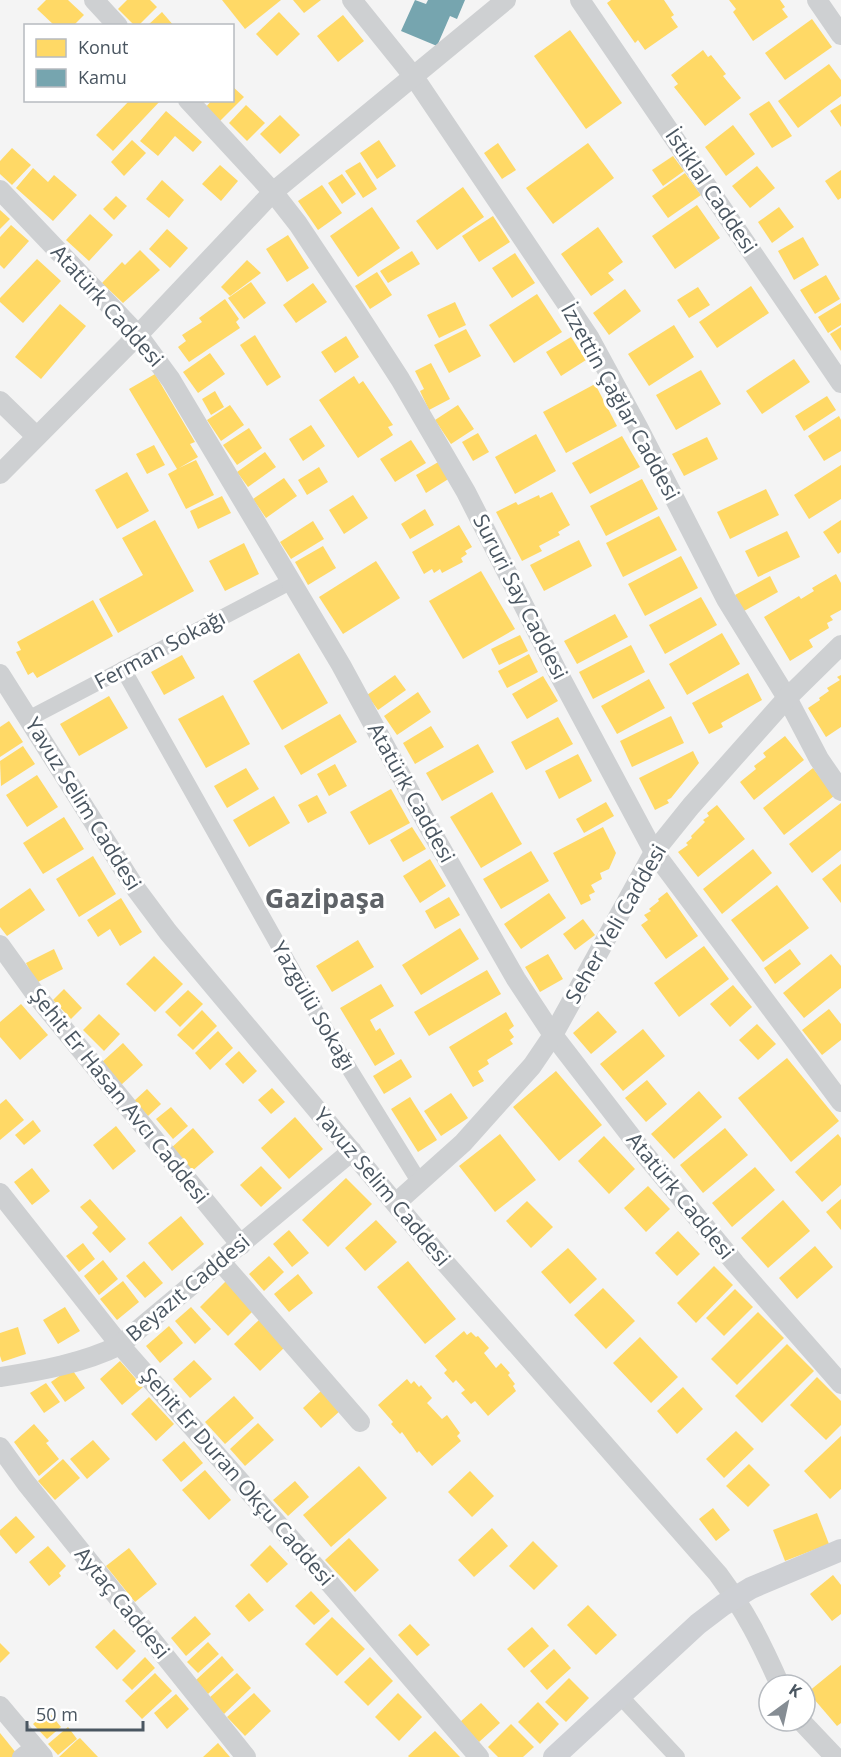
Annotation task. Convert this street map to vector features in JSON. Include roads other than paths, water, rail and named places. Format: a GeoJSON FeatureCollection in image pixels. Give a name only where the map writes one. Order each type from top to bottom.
{"type":"FeatureCollection","features":[{"type":"Feature","properties":{"kind":"main road"},"geometry":{"type":"LineString","coordinates":[[554,1757],[698,1624],[735,1597],[773,1577],[840,1552]]}},
{"type":"Feature","properties":{"kind":"street"},"geometry":{"type":"LineString","coordinates":[[94,0],[116,24]]}},
{"type":"Feature","properties":{"kind":"street","name":"İzzettin Çağlar Caddesi"},"geometry":{"type":"LineString","coordinates":[[352,0],[414,77],[589,337],[726,599],[788,698],[819,759],[841,791]]}},
{"type":"Feature","properties":{"kind":"street"},"geometry":{"type":"LineString","coordinates":[[0,474],[138,335],[273,192],[506,0]]}},
{"type":"Feature","properties":{"kind":"street","name":"İstiklal Caddesi"},"geometry":{"type":"LineString","coordinates":[[580,0],[841,383]]}},
{"type":"Feature","properties":{"kind":"street"},"geometry":{"type":"LineString","coordinates":[[817,0],[841,35]]}},
{"type":"Feature","properties":{"kind":"street","name":"Sururi Say Caddesi"},"geometry":{"type":"LineString","coordinates":[[190,102],[273,192],[313,247],[400,379],[466,492],[556,669],[654,852],[841,1102]]}},
{"type":"Feature","properties":{"kind":"street","name":"Atatürk Caddesi"},"geometry":{"type":"LineString","coordinates":[[0,190],[138,335],[171,380],[341,664],[430,829],[516,979],[553,1035],[647,1157],[735,1263],[841,1384]]}},
{"type":"Feature","properties":{"kind":"street"},"geometry":{"type":"LineString","coordinates":[[0,401],[36,436]]}},
{"type":"Feature","properties":{"kind":"street","name":"Ferman Sokağı"},"geometry":{"type":"LineString","coordinates":[[28,719],[292,581]]}},
{"type":"Feature","properties":{"kind":"street","name":"Seher Yeli Caddesi"},"geometry":{"type":"LineString","coordinates":[[396,1203],[463,1143],[513,1089],[553,1035],[654,852],[691,806],[788,698],[841,645]]}},
{"type":"Feature","properties":{"kind":"street","name":"Yazgülü Sokağı"},"geometry":{"type":"LineString","coordinates":[[123,669],[334,1044],[420,1183]]}},
{"type":"Feature","properties":{"kind":"street","name":"Yavuz Selim Caddesi"},"geometry":{"type":"LineString","coordinates":[[0,674],[148,906],[168,932],[632,1479],[718,1574],[758,1634],[775,1673]]}},
{"type":"Feature","properties":{"kind":"street","name":"Şehit Er Hasan Avcı Caddesi"},"geometry":{"type":"LineString","coordinates":[[0,945],[36,995],[241,1245]]}},
{"type":"Feature","properties":{"kind":"street","name":"Beyazıt Caddesi"},"geometry":{"type":"LineString","coordinates":[[0,1377],[75,1361],[108,1352],[120,1345],[352,1151]]}},
{"type":"Feature","properties":{"kind":"street","name":"Şehit Er Duran Okçu Caddesi"},"geometry":{"type":"LineString","coordinates":[[0,1193],[120,1345],[281,1527],[478,1757]]}},
{"type":"Feature","properties":{"kind":"street"},"geometry":{"type":"LineString","coordinates":[[221,1262],[360,1422]]}},
{"type":"Feature","properties":{"kind":"street","name":"Aytaç Caddesi"},"geometry":{"type":"LineString","coordinates":[[0,1447],[64,1532],[246,1757]]}},
{"type":"Feature","properties":{"kind":"street"},"geometry":{"type":"LineString","coordinates":[[620,1696],[677,1757]]}},
{"type":"Feature","properties":{"kind":"street"},"geometry":{"type":"LineString","coordinates":[[0,1707],[32,1753]]}},
{"type":"Feature","properties":{"kind":"street"},"geometry":{"type":"LineString","coordinates":[[812,1733],[835,1757]]}},
{"type":"Feature","properties":{"kind":"district","name":"Gazipaşa"},"geometry":{"type":"Point","coordinates":[325,899]}}]}
